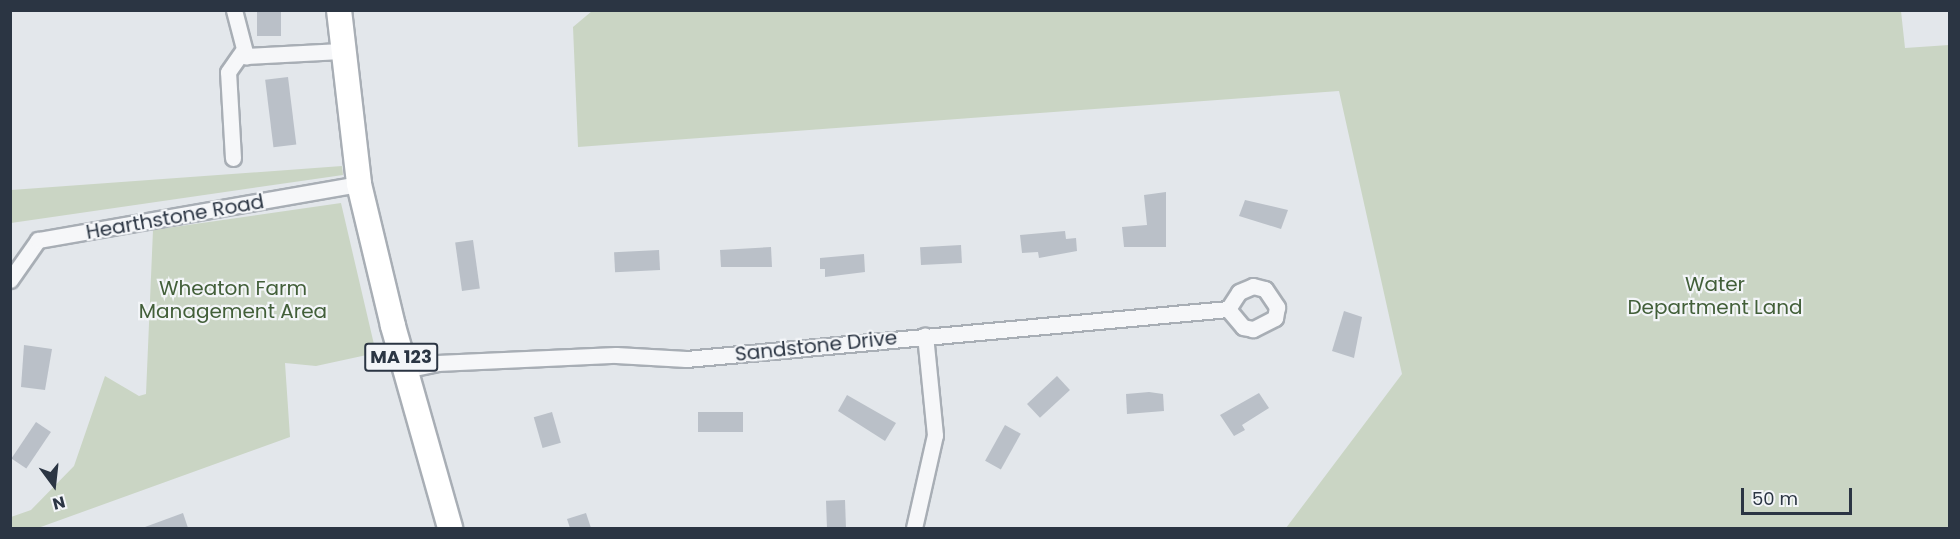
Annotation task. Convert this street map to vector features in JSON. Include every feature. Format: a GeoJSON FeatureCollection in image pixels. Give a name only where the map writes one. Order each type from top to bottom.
{"type":"FeatureCollection","features":[{"type":"Feature","properties":{"kind":"highway","name":"MA 123"},"geometry":{"type":"LineString","coordinates":[[339,10],[341,51],[359,184],[405,370],[450,528]]}},
{"type":"Feature","properties":{"kind":"street"},"geometry":{"type":"LineString","coordinates":[[233,158],[228,72],[242,52],[234,10]]}},
{"type":"Feature","properties":{"kind":"street"},"geometry":{"type":"LineString","coordinates":[[242,52],[341,51]]}},
{"type":"Feature","properties":{"kind":"street","name":"Hearthstone Road"},"geometry":{"type":"LineString","coordinates":[[10,280],[38,240],[359,184]]}},
{"type":"Feature","properties":{"kind":"street","name":"Sandstone Drive"},"geometry":{"type":"LineString","coordinates":[[405,370],[437,363],[616,355],[686,359],[925,335],[1228,309]]}},
{"type":"Feature","properties":{"kind":"street"},"geometry":{"type":"LineString","coordinates":[[914,528],[935,435],[925,335]]}},
{"type":"Feature","properties":{"kind":"green space","name":"Water Department Land"},"geometry":{"type":"Polygon","coordinates":[[[592,11],[1901,11],[1905,48],[1949,45],[1949,528],[1286,528],[1402,374],[1339,91],[578,147],[573,27],[592,11]]]}},
{"type":"Feature","properties":{"kind":"green space"},"geometry":{"type":"Polygon","coordinates":[[[342,166],[343,175],[11,223],[11,190],[342,166]]]}},
{"type":"Feature","properties":{"kind":"green space","name":"Wheaton Farm Management Area"},"geometry":{"type":"Polygon","coordinates":[[[341,203],[376,353],[316,366],[285,363],[290,437],[38,528],[11,528],[11,517],[31,510],[74,466],[105,376],[139,396],[146,394],[153,230],[341,203]]]}},
{"type":"Feature","properties":{"kind":"building"},"geometry":{"type":"Polygon","coordinates":[[[257,10],[281,10],[281,36],[257,36],[257,10]]]}},
{"type":"Feature","properties":{"kind":"building"},"geometry":{"type":"Polygon","coordinates":[[[288,77],[296,144],[273,147],[265,80],[288,77]]]}},
{"type":"Feature","properties":{"kind":"building"},"geometry":{"type":"Polygon","coordinates":[[[1166,192],[1166,247],[1124,247],[1122,227],[1147,225],[1144,195],[1166,192]]]}},
{"type":"Feature","properties":{"kind":"building"},"geometry":{"type":"Polygon","coordinates":[[[1245,200],[1288,210],[1281,229],[1239,216],[1245,200]]]}},
{"type":"Feature","properties":{"kind":"building"},"geometry":{"type":"Polygon","coordinates":[[[1065,231],[1066,239],[1076,238],[1077,251],[1039,258],[1038,252],[1022,253],[1020,235],[1065,231]]]}},
{"type":"Feature","properties":{"kind":"building"},"geometry":{"type":"Polygon","coordinates":[[[473,240],[480,289],[462,291],[455,243],[473,240]]]}},
{"type":"Feature","properties":{"kind":"building"},"geometry":{"type":"Polygon","coordinates":[[[961,245],[962,263],[921,265],[920,247],[961,245]]]}},
{"type":"Feature","properties":{"kind":"building"},"geometry":{"type":"Polygon","coordinates":[[[771,247],[772,267],[721,267],[720,250],[771,247]]]}},
{"type":"Feature","properties":{"kind":"building"},"geometry":{"type":"Polygon","coordinates":[[[659,250],[660,270],[615,272],[614,252],[659,250]]]}},
{"type":"Feature","properties":{"kind":"building"},"geometry":{"type":"Polygon","coordinates":[[[864,254],[865,272],[825,277],[825,269],[820,269],[820,258],[864,254]]]}},
{"type":"Feature","properties":{"kind":"building"},"geometry":{"type":"Polygon","coordinates":[[[1344,311],[1362,317],[1354,358],[1332,351],[1344,311]]]}},
{"type":"Feature","properties":{"kind":"building"},"geometry":{"type":"Polygon","coordinates":[[[24,345],[52,349],[45,390],[21,387],[24,345]]]}},
{"type":"Feature","properties":{"kind":"building"},"geometry":{"type":"Polygon","coordinates":[[[1057,376],[1070,390],[1040,418],[1027,404],[1057,376]]]}},
{"type":"Feature","properties":{"kind":"building"},"geometry":{"type":"Polygon","coordinates":[[[1149,392],[1163,394],[1164,411],[1127,414],[1126,394],[1149,392]]]}},
{"type":"Feature","properties":{"kind":"building"},"geometry":{"type":"Polygon","coordinates":[[[1259,393],[1269,408],[1242,425],[1245,430],[1234,436],[1220,415],[1259,393]]]}},
{"type":"Feature","properties":{"kind":"building"},"geometry":{"type":"Polygon","coordinates":[[[847,395],[896,423],[885,441],[838,411],[847,395]]]}},
{"type":"Feature","properties":{"kind":"building"},"geometry":{"type":"Polygon","coordinates":[[[552,412],[561,443],[543,448],[534,417],[552,412]]]}},
{"type":"Feature","properties":{"kind":"building"},"geometry":{"type":"Polygon","coordinates":[[[698,412],[743,412],[743,432],[698,432],[698,412]]]}},
{"type":"Feature","properties":{"kind":"building"},"geometry":{"type":"Polygon","coordinates":[[[36,422],[51,432],[26,469],[11,458],[36,422]]]}},
{"type":"Feature","properties":{"kind":"building"},"geometry":{"type":"Polygon","coordinates":[[[1005,425],[1021,434],[1001,470],[985,461],[1005,425]]]}},
{"type":"Feature","properties":{"kind":"building"},"geometry":{"type":"Polygon","coordinates":[[[845,500],[846,527],[827,528],[826,501],[845,500]]]}},
{"type":"Feature","properties":{"kind":"building"},"geometry":{"type":"Polygon","coordinates":[[[183,513],[188,528],[145,527],[183,513]]]}},
{"type":"Feature","properties":{"kind":"building"},"geometry":{"type":"Polygon","coordinates":[[[586,513],[591,528],[570,528],[567,519],[586,513]]]}}]}
